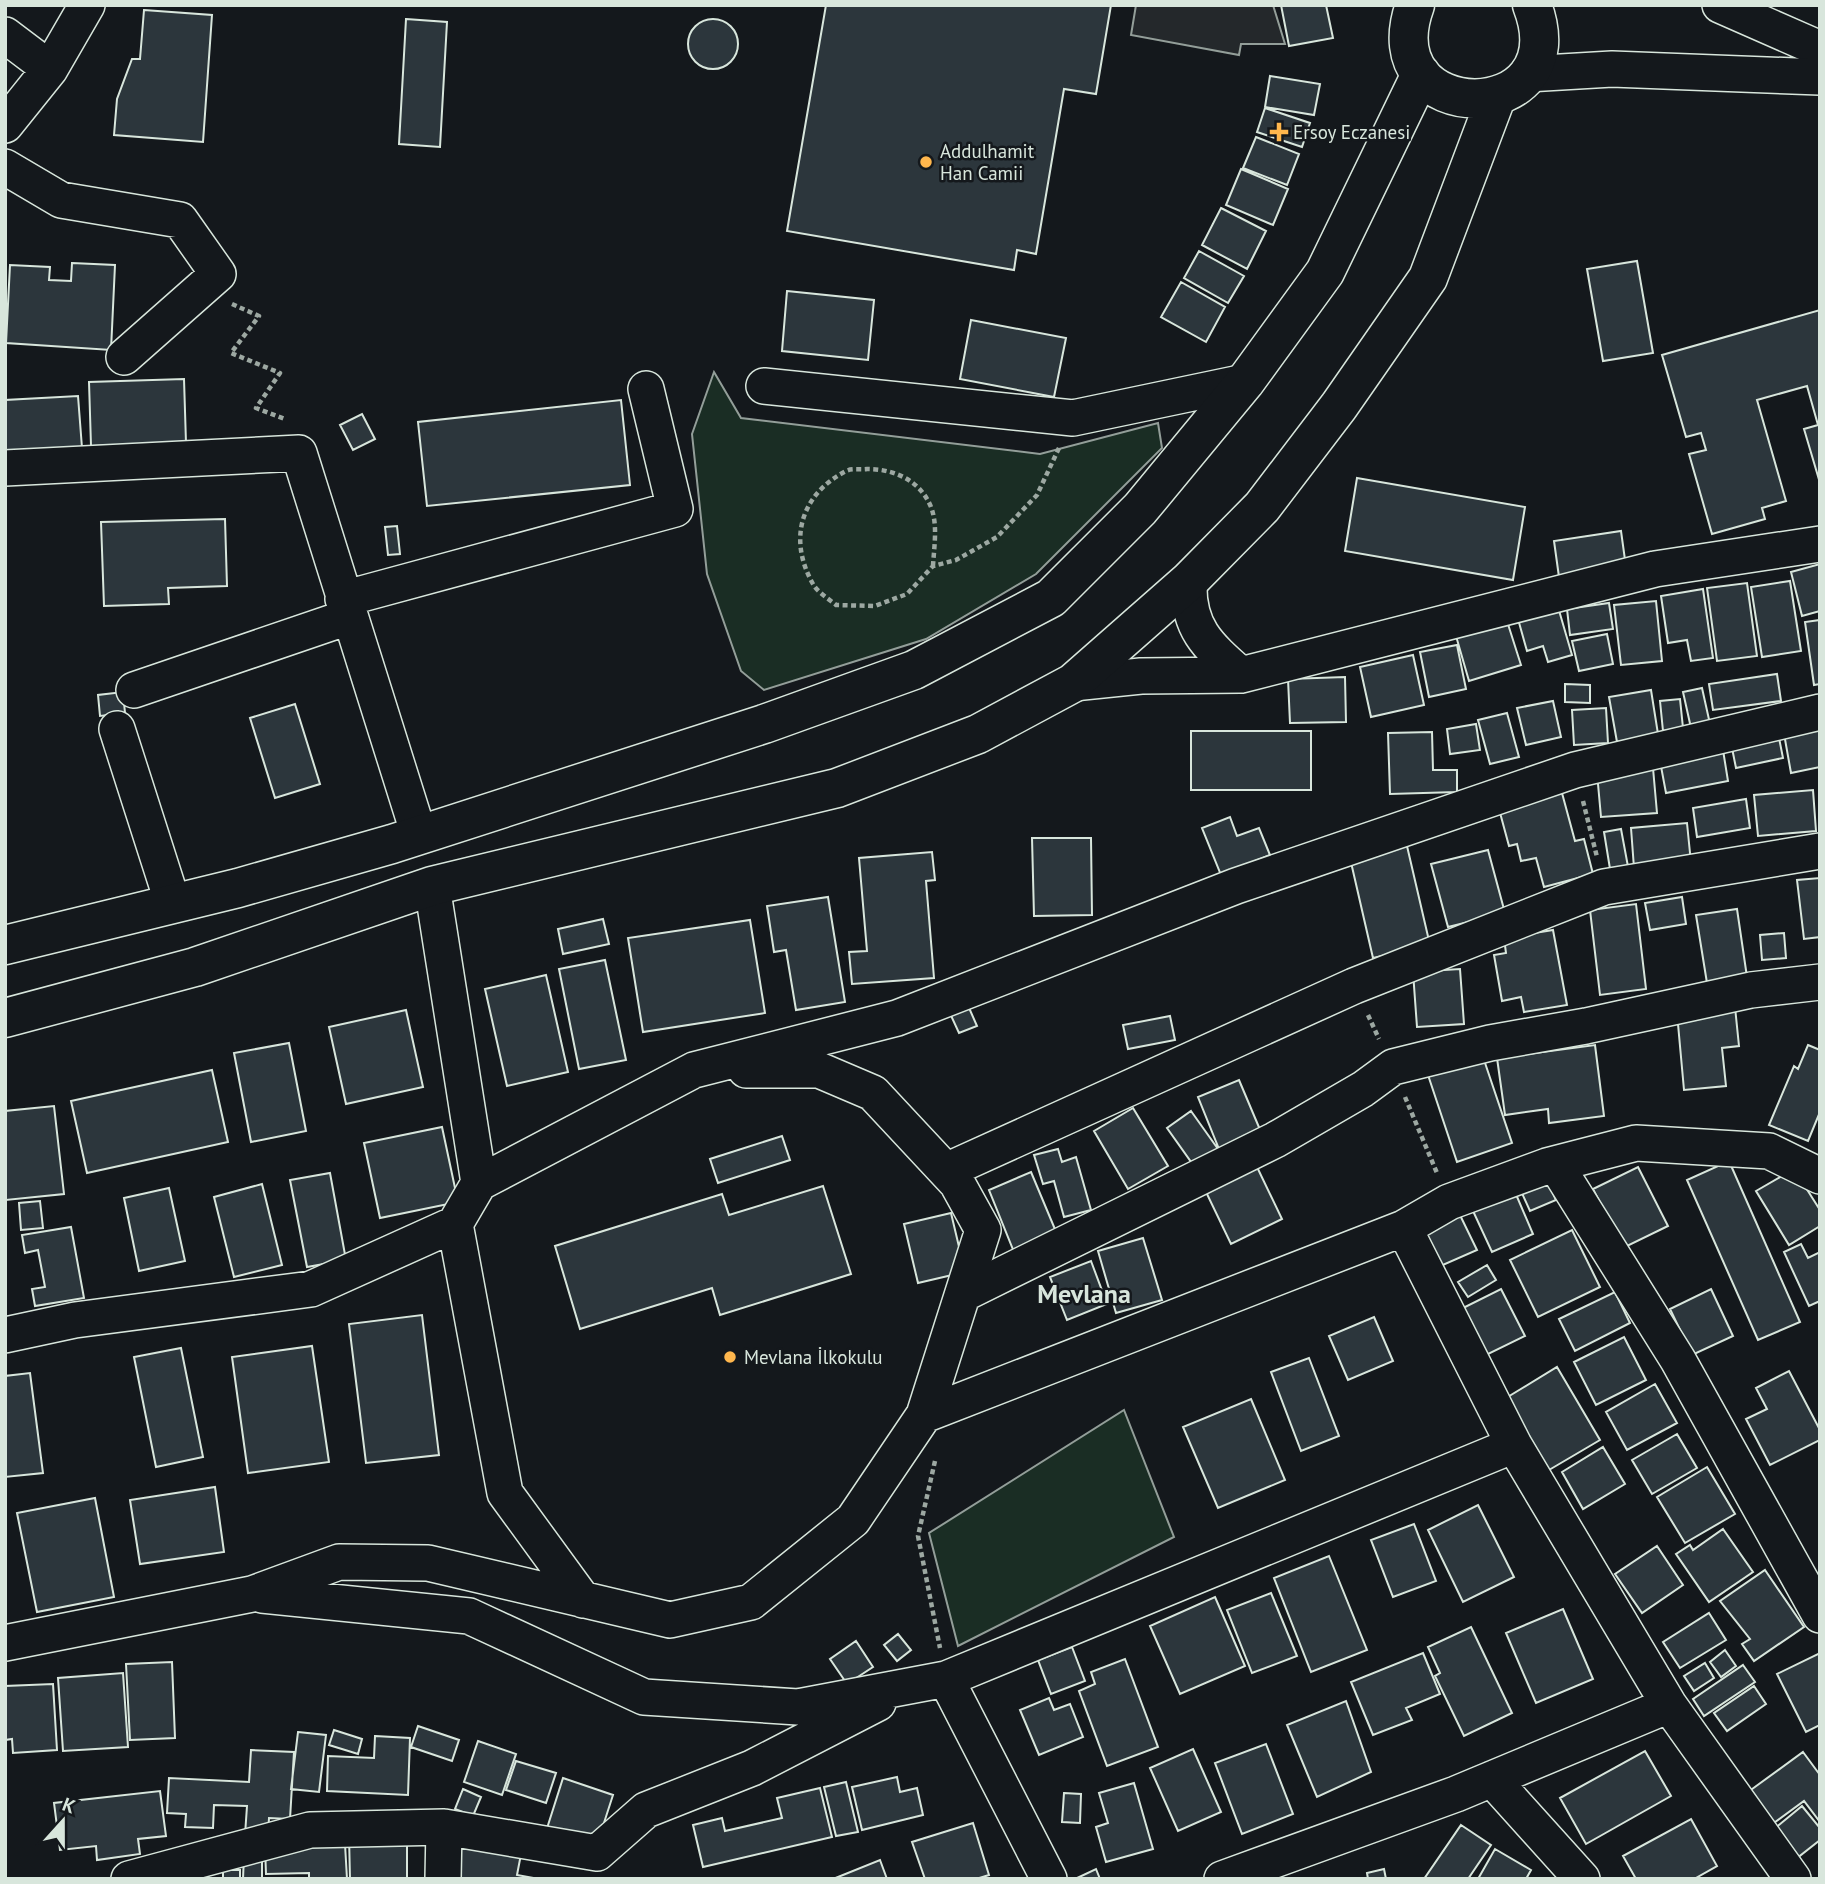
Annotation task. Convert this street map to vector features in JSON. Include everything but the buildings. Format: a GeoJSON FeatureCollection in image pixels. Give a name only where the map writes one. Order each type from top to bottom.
{"type":"FeatureCollection","features":[{"type":"Feature","properties":{"kind":"main road"},"geometry":{"type":"LineString","coordinates":[[1409,13],[1410,50],[1421,74],[1438,90],[1452,97],[1474,101],[1496,97],[1516,86],[1527,74],[1538,54],[1539,23],[1532,5]]}},
{"type":"Feature","properties":{"kind":"main road"},"geometry":{"type":"LineString","coordinates":[[5,945],[173,904],[419,835],[764,724],[915,670],[1051,598],[1140,509],[1245,382],[1325,272],[1421,74]]}},
{"type":"Feature","properties":{"kind":"main road"},"geometry":{"type":"LineString","coordinates":[[5,1018],[195,967],[432,886],[837,788],[978,734],[1073,683],[1189,581],[1262,507],[1339,406],[1428,278],[1496,97]]}},
{"type":"Feature","properties":{"kind":"street"},"geometry":{"type":"LineString","coordinates":[[5,125],[50,69],[87,5]]}},
{"type":"Feature","properties":{"kind":"street"},"geometry":{"type":"LineString","coordinates":[[1720,5],[1820,49]]}},
{"type":"Feature","properties":{"kind":"street"},"geometry":{"type":"LineString","coordinates":[[5,35],[50,69]]}},
{"type":"Feature","properties":{"kind":"street"},"geometry":{"type":"LineString","coordinates":[[1527,74],[1612,69],[1820,77]]}},
{"type":"Feature","properties":{"kind":"street"},"geometry":{"type":"LineString","coordinates":[[5,167],[61,200],[180,220],[218,274],[124,357]]}},
{"type":"Feature","properties":{"kind":"street"},"geometry":{"type":"LineString","coordinates":[[764,386],[1073,418],[1245,382]]}},
{"type":"Feature","properties":{"kind":"street"},"geometry":{"type":"LineString","coordinates":[[134,690],[346,608],[675,509],[646,389]]}},
{"type":"Feature","properties":{"kind":"street"},"geometry":{"type":"LineString","coordinates":[[5,468],[299,453],[419,835]]}},
{"type":"Feature","properties":{"kind":"street"},"geometry":{"type":"LineString","coordinates":[[1073,683],[1141,676],[1241,675],[1655,569],[1820,544]]}},
{"type":"Feature","properties":{"kind":"street"},"geometry":{"type":"LineString","coordinates":[[1189,581],[1188,606],[1206,644],[1241,675]]}},
{"type":"Feature","properties":{"kind":"street"},"geometry":{"type":"LineString","coordinates":[[5,1335],[75,1320],[311,1289],[456,1224],[479,1183],[694,1070],[897,1018],[1236,886],[1576,770],[1820,712]]}},
{"type":"Feature","properties":{"kind":"street"},"geometry":{"type":"LineString","coordinates":[[117,729],[173,904]]}},
{"type":"Feature","properties":{"kind":"street"},"geometry":{"type":"LineString","coordinates":[[946,1171],[1354,986],[1604,887],[1820,851]]}},
{"type":"Feature","properties":{"kind":"street"},"geometry":{"type":"LineString","coordinates":[[432,886],[479,1183]]}},
{"type":"Feature","properties":{"kind":"street"},"geometry":{"type":"LineString","coordinates":[[963,1294],[1275,1140],[1363,1089],[1381,1056],[1490,1043],[1586,1026],[1751,990],[1820,982]]}},
{"type":"Feature","properties":{"kind":"street"},"geometry":{"type":"LineString","coordinates":[[5,1643],[252,1594],[339,1562],[428,1563],[670,1619],[751,1602],[853,1520],[924,1415],[983,1230],[957,1183],[873,1093],[819,1070],[694,1070]]}},
{"type":"Feature","properties":{"kind":"street"},"geometry":{"type":"LineString","coordinates":[[924,1415],[1404,1228],[1449,1202],[1556,1166],[1636,1143],[1769,1150],[1820,1175]]}},
{"type":"Feature","properties":{"kind":"street"},"geometry":{"type":"LineString","coordinates":[[1556,1166],[1678,1360],[1820,1615]]}},
{"type":"Feature","properties":{"kind":"street"},"geometry":{"type":"LineString","coordinates":[[456,1224],[505,1493],[583,1600]]}},
{"type":"Feature","properties":{"kind":"street"},"geometry":{"type":"LineString","coordinates":[[1404,1228],[1514,1445],[1669,1704],[1793,1879]]}},
{"type":"Feature","properties":{"kind":"street"},"geometry":{"type":"LineString","coordinates":[[129,1879],[310,1830],[444,1827],[597,1853],[646,1810],[752,1768],[930,1682],[1514,1445]]}},
{"type":"Feature","properties":{"kind":"street"},"geometry":{"type":"LineString","coordinates":[[252,1594],[469,1616],[644,1697],[798,1707],[930,1682]]}},
{"type":"Feature","properties":{"kind":"street"},"geometry":{"type":"LineString","coordinates":[[930,1682],[1049,1879]]}},
{"type":"Feature","properties":{"kind":"street"},"geometry":{"type":"LineString","coordinates":[[1222,1879],[1492,1779],[1669,1704]]}},
{"type":"Feature","properties":{"kind":"street"},"geometry":{"type":"LineString","coordinates":[[1492,1779],[1582,1879]]}},
{"type":"Feature","properties":{"kind":"street"},"geometry":{"type":"LineString","coordinates":[[443,1879],[444,1827]]}},
{"type":"Feature","properties":{"kind":"path"},"geometry":{"type":"LineString","coordinates":[[201,290],[259,316],[232,353],[280,373],[256,408],[297,424],[299,453]]}},
{"type":"Feature","properties":{"kind":"path"},"geometry":{"type":"LineString","coordinates":[[933,566],[935,530],[931,507],[917,484],[888,469],[848,470],[820,490],[806,510],[798,538],[813,586],[836,606],[875,606],[907,594],[933,566],[956,560],[997,537],[1037,495],[1073,418]]}},
{"type":"Feature","properties":{"kind":"path"},"geometry":{"type":"LineString","coordinates":[[1576,770],[1604,887]]}},
{"type":"Feature","properties":{"kind":"path"},"geometry":{"type":"LineString","coordinates":[[1354,986],[1379,1039],[1381,1056],[1449,1202]]}},
{"type":"Feature","properties":{"kind":"path"},"geometry":{"type":"LineString","coordinates":[[930,1682],[918,1536],[936,1458]]}},
{"type":"Feature","properties":{"kind":"green space"},"geometry":{"type":"Polygon","coordinates":[[[714,372],[741,418],[1040,454],[1158,423],[1162,448],[1036,574],[926,639],[764,690],[741,671],[707,574],[692,434],[714,372]]]}},
{"type":"Feature","properties":{"kind":"green space"},"geometry":{"type":"Polygon","coordinates":[[[1124,1410],[1174,1537],[958,1646],[929,1533],[1124,1410]]]}},
{"type":"Feature","properties":{"kind":"shaded area"},"geometry":{"type":"Polygon","coordinates":[[[1136,5],[1273,5],[1285,44],[1241,44],[1239,55],[1131,35],[1136,5]]]}},
{"type":"Feature","properties":{"kind":"place","name":"Ersoy Eczanesi"},"geometry":{"type":"Point","coordinates":[1279,132]}},
{"type":"Feature","properties":{"kind":"place","name":"Addulhamit Han Camii"},"geometry":{"type":"Point","coordinates":[926,162]}},
{"type":"Feature","properties":{"kind":"place","name":"Mevlana İlkokulu"},"geometry":{"type":"Point","coordinates":[730,1357]}},
{"type":"Feature","properties":{"kind":"district","name":"Mevlana"},"geometry":{"type":"Point","coordinates":[1084,1294]}}]}
